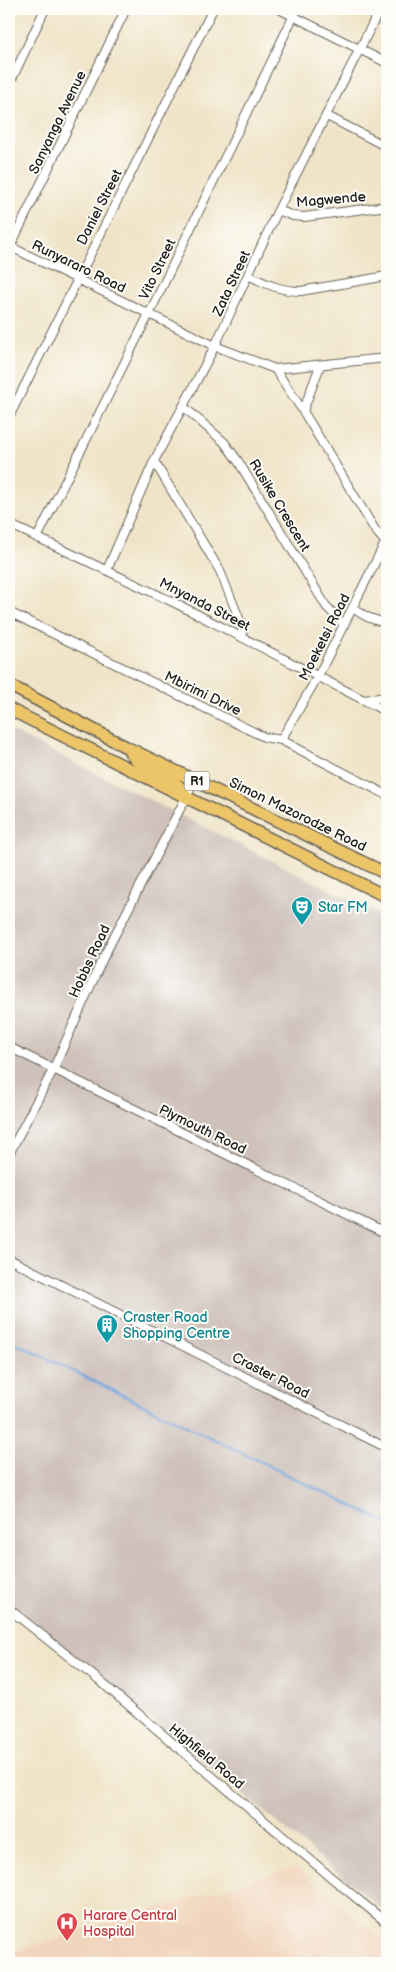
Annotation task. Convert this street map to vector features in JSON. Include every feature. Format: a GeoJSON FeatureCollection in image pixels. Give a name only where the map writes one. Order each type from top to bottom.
{"type":"FeatureCollection","features":[{"type":"Feature","properties":{"kind":"highway","name":"Simon Mazorodze Road"},"geometry":{"type":"LineString","coordinates":[[9,685],[126,747],[387,874]]}},
{"type":"Feature","properties":{"kind":"highway","name":"R1"},"geometry":{"type":"LineString","coordinates":[[9,709],[387,897]]}},
{"type":"Feature","properties":{"kind":"highway"},"geometry":{"type":"LineString","coordinates":[[126,747],[145,767],[176,782],[183,789],[186,797]]}},
{"type":"Feature","properties":{"kind":"street"},"geometry":{"type":"LineString","coordinates":[[9,85],[45,9]]}},
{"type":"Feature","properties":{"kind":"street","name":"Sanyanga Avenue"},"geometry":{"type":"LineString","coordinates":[[9,246],[126,9]]}},
{"type":"Feature","properties":{"kind":"street","name":"Daniel Street"},"geometry":{"type":"LineString","coordinates":[[9,417],[212,9]]}},
{"type":"Feature","properties":{"kind":"street"},"geometry":{"type":"LineString","coordinates":[[279,9],[295,12],[387,63]]}},
{"type":"Feature","properties":{"kind":"street","name":"Zata Street"},"geometry":{"type":"LineString","coordinates":[[107,570],[154,461],[184,408],[215,346],[278,210],[380,9]]}},
{"type":"Feature","properties":{"kind":"street","name":"Vito Street"},"geometry":{"type":"LineString","coordinates":[[37,538],[149,314],[295,12]]}},
{"type":"Feature","properties":{"kind":"street"},"geometry":{"type":"LineString","coordinates":[[327,116],[387,147]]}},
{"type":"Feature","properties":{"kind":"street","name":"Magwende"},"geometry":{"type":"LineString","coordinates":[[278,210],[293,216],[304,217],[387,206]]}},
{"type":"Feature","properties":{"kind":"street","name":"Runyararo Road"},"geometry":{"type":"LineString","coordinates":[[9,246],[215,346],[275,369]]}},
{"type":"Feature","properties":{"kind":"street"},"geometry":{"type":"LineString","coordinates":[[248,275],[288,291],[301,291],[387,276]]}},
{"type":"Feature","properties":{"kind":"street"},"geometry":{"type":"LineString","coordinates":[[386,544],[375,530],[303,411],[275,369],[387,358]]}},
{"type":"Feature","properties":{"kind":"street"},"geometry":{"type":"LineString","coordinates":[[303,411],[320,366]]}},
{"type":"Feature","properties":{"kind":"street","name":"Rusike Crescent"},"geometry":{"type":"LineString","coordinates":[[184,408],[224,442],[238,461],[326,606],[344,625]]}},
{"type":"Feature","properties":{"kind":"street"},"geometry":{"type":"LineString","coordinates":[[154,461],[220,571],[243,628],[242,637]]}},
{"type":"Feature","properties":{"kind":"street","name":"Mnyanda Street"},"geometry":{"type":"LineString","coordinates":[[9,524],[242,637],[387,712]]}},
{"type":"Feature","properties":{"kind":"street","name":"Moeketsi Road"},"geometry":{"type":"LineString","coordinates":[[281,740],[318,676],[386,544]]}},
{"type":"Feature","properties":{"kind":"street"},"geometry":{"type":"LineString","coordinates":[[353,608],[366,618],[387,622]]}},
{"type":"Feature","properties":{"kind":"street","name":"Mbirimi Drive"},"geometry":{"type":"LineString","coordinates":[[9,612],[264,737],[281,740],[387,795]]}},
{"type":"Feature","properties":{"kind":"street"},"geometry":{"type":"LineString","coordinates":[[364,700],[387,698]]}},
{"type":"Feature","properties":{"kind":"street","name":"Hobbs Road"},"geometry":{"type":"LineString","coordinates":[[9,1154],[53,1070],[103,958],[195,780]]}},
{"type":"Feature","properties":{"kind":"street","name":"Plymouth Road"},"geometry":{"type":"LineString","coordinates":[[9,1047],[387,1234]]}},
{"type":"Feature","properties":{"kind":"street","name":"Craster Road"},"geometry":{"type":"LineString","coordinates":[[9,1259],[387,1448]]}},
{"type":"Feature","properties":{"kind":"street","name":"Highfield Road"},"geometry":{"type":"LineString","coordinates":[[9,1609],[100,1682],[387,1923]]}},
{"type":"Feature","properties":{"kind":"shaded area"},"geometry":{"type":"Polygon","coordinates":[[[9,730],[387,918],[387,1913],[9,1602],[9,730]]]}},
{"type":"Feature","properties":{"kind":"shaded area"},"geometry":{"type":"Polygon","coordinates":[[[296,1867],[387,1944],[387,1963],[9,1963],[9,1953],[296,1867]]]}},
{"type":"Feature","properties":{"kind":"waterway"},"geometry":{"type":"LineString","coordinates":[[9,1340],[387,1523]]}},
{"type":"Feature","properties":{"kind":"place","name":"Star FM"},"geometry":{"type":"Point","coordinates":[302,926]}},
{"type":"Feature","properties":{"kind":"place","name":"Craster Road Shopping Centre"},"geometry":{"type":"Point","coordinates":[107,1344]}},
{"type":"Feature","properties":{"kind":"place","name":"Harare Central Hospital"},"geometry":{"type":"Point","coordinates":[67,1942]}}]}
